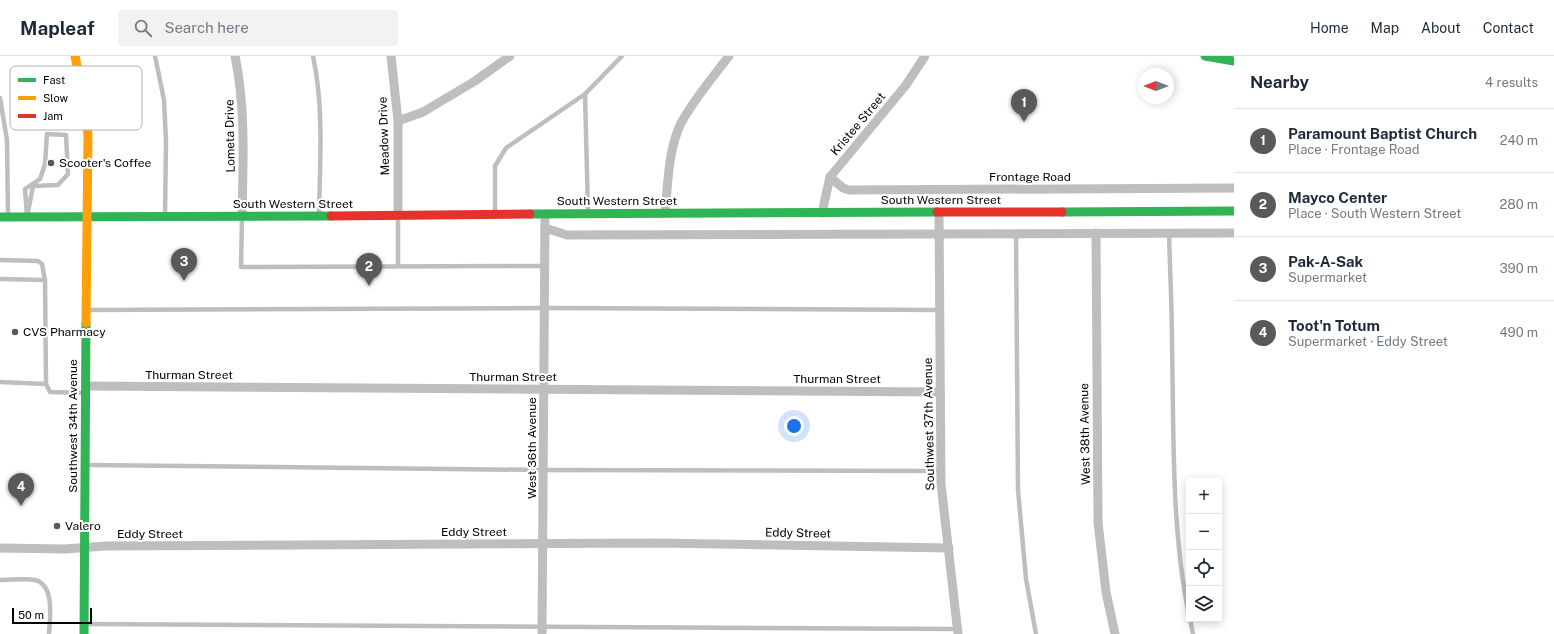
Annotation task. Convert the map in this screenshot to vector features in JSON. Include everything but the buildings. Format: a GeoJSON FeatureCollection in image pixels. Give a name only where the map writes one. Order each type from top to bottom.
{"type":"FeatureCollection","features":[{"type":"Feature","properties":{"kind":"main road","name":"Southwest 34th Avenue"},"geometry":{"type":"LineString","coordinates":[[75,56],[78,66]]}},
{"type":"Feature","properties":{"kind":"main road"},"geometry":{"type":"LineString","coordinates":[[1205,56],[1234,61]]}},
{"type":"Feature","properties":{"kind":"main road","name":"Southwest 34th Avenue"},"geometry":{"type":"LineString","coordinates":[[84,634],[88,218],[87,130]]}},
{"type":"Feature","properties":{"kind":"main road","name":"South Western Street"},"geometry":{"type":"LineString","coordinates":[[4,217],[165,218],[665,213],[1234,211]]}},
{"type":"Feature","properties":{"kind":"street","name":"Lometa Drive"},"geometry":{"type":"LineString","coordinates":[[235,56],[240,80],[244,136],[242,217]]}},
{"type":"Feature","properties":{"kind":"street","name":"Meadow Drive"},"geometry":{"type":"LineString","coordinates":[[391,56],[398,121],[398,216]]}},
{"type":"Feature","properties":{"kind":"street"},"geometry":{"type":"LineString","coordinates":[[398,121],[430,108],[475,82],[510,56]]}},
{"type":"Feature","properties":{"kind":"street"},"geometry":{"type":"LineString","coordinates":[[665,213],[672,152],[681,124],[704,88],[730,56]]}},
{"type":"Feature","properties":{"kind":"street","name":"Kristee Street"},"geometry":{"type":"LineString","coordinates":[[822,212],[830,178],[906,85],[925,56]]}},
{"type":"Feature","properties":{"kind":"street","name":"Frontage Road"},"geometry":{"type":"LineString","coordinates":[[830,178],[843,188],[849,190],[1234,188]]}},
{"type":"Feature","properties":{"kind":"street","name":"Southwest 37th Avenue"},"geometry":{"type":"LineString","coordinates":[[939,212],[941,484],[958,632]]}},
{"type":"Feature","properties":{"kind":"street","name":"West 36th Avenue"},"geometry":{"type":"LineString","coordinates":[[542,631],[545,214]]}},
{"type":"Feature","properties":{"kind":"street"},"geometry":{"type":"LineString","coordinates":[[545,228],[567,235],[1234,233]]}},
{"type":"Feature","properties":{"kind":"street","name":"West 38th Avenue"},"geometry":{"type":"LineString","coordinates":[[1096,233],[1098,522],[1106,592],[1115,634]]}},
{"type":"Feature","properties":{"kind":"street","name":"Thurman Street"},"geometry":{"type":"LineString","coordinates":[[86,390],[544,389],[940,392]]}},
{"type":"Feature","properties":{"kind":"street","name":"Eddy Street"},"geometry":{"type":"LineString","coordinates":[[0,548],[543,543],[656,543],[949,548]]}},
{"type":"Feature","properties":{"kind":"lane"},"geometry":{"type":"LineString","coordinates":[[155,56],[164,107],[166,142],[165,218]]}},
{"type":"Feature","properties":{"kind":"lane"},"geometry":{"type":"LineString","coordinates":[[313,56],[317,74],[320,130],[320,216]]}},
{"type":"Feature","properties":{"kind":"lane"},"geometry":{"type":"LineString","coordinates":[[495,215],[495,166],[506,148],[585,94],[622,56]]}},
{"type":"Feature","properties":{"kind":"lane"},"geometry":{"type":"LineString","coordinates":[[585,94],[588,214]]}},
{"type":"Feature","properties":{"kind":"lane"},"geometry":{"type":"LineString","coordinates":[[0,98],[7,140],[4,217]]}},
{"type":"Feature","properties":{"kind":"lane"},"geometry":{"type":"LineString","coordinates":[[47,134],[66,134],[68,174],[58,185],[33,186],[27,217],[25,189],[40,179],[45,164],[47,134]]}},
{"type":"Feature","properties":{"kind":"lane"},"geometry":{"type":"LineString","coordinates":[[398,216],[398,266]]}},
{"type":"Feature","properties":{"kind":"lane"},"geometry":{"type":"LineString","coordinates":[[242,217],[241,267],[545,266]]}},
{"type":"Feature","properties":{"kind":"lane"},"geometry":{"type":"LineString","coordinates":[[1016,233],[1018,490],[1026,579],[1036,634]]}},
{"type":"Feature","properties":{"kind":"lane"},"geometry":{"type":"LineString","coordinates":[[1169,233],[1173,440],[1177,535],[1186,602]]}},
{"type":"Feature","properties":{"kind":"lane"},"geometry":{"type":"LineString","coordinates":[[0,260],[38,261],[42,264],[45,280],[46,384],[50,392],[86,390]]}},
{"type":"Feature","properties":{"kind":"lane"},"geometry":{"type":"LineString","coordinates":[[0,279],[45,280]]}},
{"type":"Feature","properties":{"kind":"lane"},"geometry":{"type":"LineString","coordinates":[[86,310],[545,308],[940,310]]}},
{"type":"Feature","properties":{"kind":"lane"},"geometry":{"type":"LineString","coordinates":[[0,382],[46,384]]}},
{"type":"Feature","properties":{"kind":"lane"},"geometry":{"type":"LineString","coordinates":[[85,465],[544,470],[941,470]]}},
{"type":"Feature","properties":{"kind":"lane"},"geometry":{"type":"LineString","coordinates":[[0,580],[35,580],[46,588],[50,597],[50,634]]}},
{"type":"Feature","properties":{"kind":"lane"},"geometry":{"type":"LineString","coordinates":[[1190,622],[1193,634]]}},
{"type":"Feature","properties":{"kind":"lane"},"geometry":{"type":"LineString","coordinates":[[84,624],[542,631],[958,632]]}},
{"type":"Feature","properties":{"kind":"traffic: fast"},"geometry":{"type":"LineString","coordinates":[[1205,56],[1234,61]]}},
{"type":"Feature","properties":{"kind":"traffic: fast"},"geometry":{"type":"LineString","coordinates":[[1062,212],[1234,211]]}},
{"type":"Feature","properties":{"kind":"traffic: fast"},"geometry":{"type":"LineString","coordinates":[[530,214],[937,212]]}},
{"type":"Feature","properties":{"kind":"traffic: fast"},"geometry":{"type":"LineString","coordinates":[[0,217],[331,216]]}},
{"type":"Feature","properties":{"kind":"traffic: fast"},"geometry":{"type":"LineString","coordinates":[[84,634],[86,323]]}},
{"type":"Feature","properties":{"kind":"traffic: slow"},"geometry":{"type":"LineString","coordinates":[[75,56],[77,66]]}},
{"type":"Feature","properties":{"kind":"traffic: slow"},"geometry":{"type":"LineString","coordinates":[[86,323],[87,130]]}},
{"type":"Feature","properties":{"kind":"traffic: jam"},"geometry":{"type":"LineString","coordinates":[[937,212],[1062,212]]}},
{"type":"Feature","properties":{"kind":"traffic: jam"},"geometry":{"type":"LineString","coordinates":[[331,216],[530,214]]}},
{"type":"Feature","properties":{"kind":"place","name":"Paramount Baptist Church"},"geometry":{"type":"Point","coordinates":[1024,122]}},
{"type":"Feature","properties":{"kind":"place","name":"Scooter's Coffee"},"geometry":{"type":"Point","coordinates":[51,163]}},
{"type":"Feature","properties":{"kind":"place","name":"Pak-A-Sak"},"geometry":{"type":"Point","coordinates":[184,281]}},
{"type":"Feature","properties":{"kind":"place","name":"Mayco Center"},"geometry":{"type":"Point","coordinates":[369,286]}},
{"type":"Feature","properties":{"kind":"place","name":"CVS Pharmacy"},"geometry":{"type":"Point","coordinates":[15,332]}},
{"type":"Feature","properties":{"kind":"place","name":"Toot'n Totum"},"geometry":{"type":"Point","coordinates":[21,506]}},
{"type":"Feature","properties":{"kind":"place","name":"Valero"},"geometry":{"type":"Point","coordinates":[57,526]}}]}
